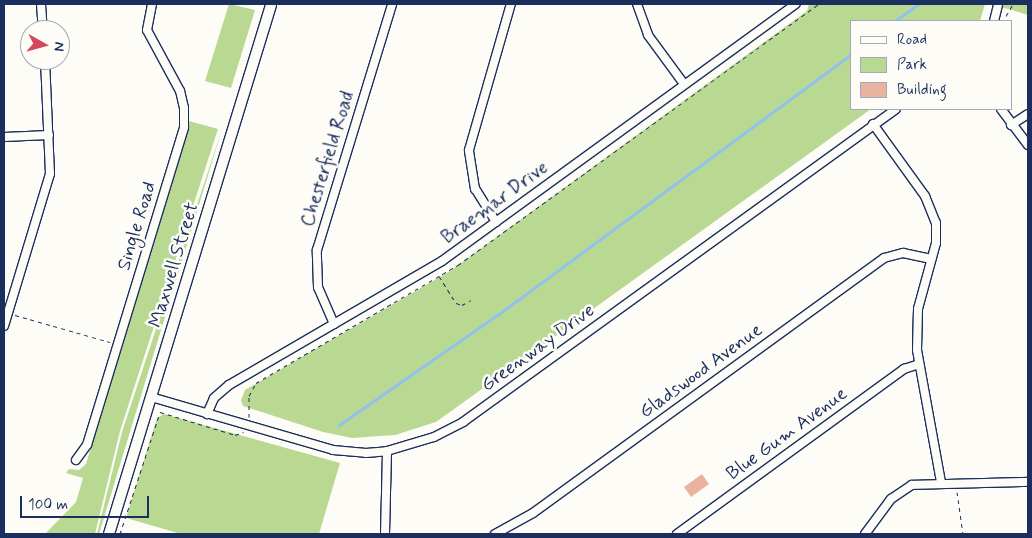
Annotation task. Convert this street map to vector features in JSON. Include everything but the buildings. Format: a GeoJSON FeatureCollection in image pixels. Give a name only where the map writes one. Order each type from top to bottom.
{"type":"FeatureCollection","features":[{"type":"Feature","properties":{"kind":"main road","name":"Maxwell Street"},"geometry":{"type":"LineString","coordinates":[[109,534],[272,4]]}},
{"type":"Feature","properties":{"kind":"street"},"geometry":{"type":"LineString","coordinates":[[41,4],[42,20]]}},
{"type":"Feature","properties":{"kind":"street","name":"Single Road"},"geometry":{"type":"LineString","coordinates":[[76,460],[87,445],[184,121],[180,91],[147,30],[152,4]]}},
{"type":"Feature","properties":{"kind":"street","name":"Chesterfield Road"},"geometry":{"type":"LineString","coordinates":[[334,324],[318,287],[318,250],[392,4]]}},
{"type":"Feature","properties":{"kind":"street"},"geometry":{"type":"LineString","coordinates":[[496,222],[475,189],[469,150],[511,4]]}},
{"type":"Feature","properties":{"kind":"street"},"geometry":{"type":"LineString","coordinates":[[637,4],[648,35],[684,84]]}},
{"type":"Feature","properties":{"kind":"street","name":"Braemar Drive"},"geometry":{"type":"LineString","coordinates":[[208,414],[214,398],[229,385],[442,261],[796,4]]}},
{"type":"Feature","properties":{"kind":"street"},"geometry":{"type":"LineString","coordinates":[[994,20],[998,4]]}},
{"type":"Feature","properties":{"kind":"street"},"geometry":{"type":"LineString","coordinates":[[4,326],[50,174],[46,70]]}},
{"type":"Feature","properties":{"kind":"street","name":"Greenway Drive"},"geometry":{"type":"LineString","coordinates":[[151,397],[333,450],[366,453],[387,451],[418,443],[464,422],[894,110]]}},
{"type":"Feature","properties":{"kind":"street"},"geometry":{"type":"LineString","coordinates":[[1002,110],[1011,125],[1028,145]]}},
{"type":"Feature","properties":{"kind":"street"},"geometry":{"type":"LineString","coordinates":[[1011,125],[1028,114]]}},
{"type":"Feature","properties":{"kind":"street"},"geometry":{"type":"LineString","coordinates":[[873,124],[930,204],[937,235],[917,320],[919,364],[941,482]]}},
{"type":"Feature","properties":{"kind":"street"},"geometry":{"type":"LineString","coordinates":[[4,137],[49,134]]}},
{"type":"Feature","properties":{"kind":"street","name":"Gladswood Avenue"},"geometry":{"type":"LineString","coordinates":[[495,534],[533,513],[884,258],[903,253],[931,259]]}},
{"type":"Feature","properties":{"kind":"street","name":"Blue Gum Avenue"},"geometry":{"type":"LineString","coordinates":[[677,534],[904,369],[919,364]]}},
{"type":"Feature","properties":{"kind":"street"},"geometry":{"type":"LineString","coordinates":[[385,534],[387,451]]}},
{"type":"Feature","properties":{"kind":"street"},"geometry":{"type":"LineString","coordinates":[[865,534],[887,504],[900,491],[917,484],[941,482],[1028,482]]}},
{"type":"Feature","properties":{"kind":"path"},"geometry":{"type":"LineString","coordinates":[[1006,16],[1014,4]]}},
{"type":"Feature","properties":{"kind":"path"},"geometry":{"type":"LineString","coordinates":[[439,276],[456,303],[462,305],[472,300]]}},
{"type":"Feature","properties":{"kind":"path"},"geometry":{"type":"LineString","coordinates":[[8,313],[118,345]]}},
{"type":"Feature","properties":{"kind":"path"},"geometry":{"type":"LineString","coordinates":[[120,534],[157,415],[166,413],[235,435],[244,433]]}},
{"type":"Feature","properties":{"kind":"path"},"geometry":{"type":"LineString","coordinates":[[955,482],[963,534]]}},
{"type":"Feature","properties":{"kind":"green space"},"geometry":{"type":"Polygon","coordinates":[[[229,4],[255,10],[231,88],[205,81],[229,4]]]}},
{"type":"Feature","properties":{"kind":"green space"},"geometry":{"type":"Polygon","coordinates":[[[809,4],[985,4],[980,20],[850,20],[850,110],[870,110],[436,422],[395,435],[352,438],[323,432],[243,406],[241,400],[245,390],[450,271],[807,11],[809,4]]]}},
{"type":"Feature","properties":{"kind":"green space"},"geometry":{"type":"Polygon","coordinates":[[[989,4],[1028,4],[1028,15],[1012,10],[989,4]]]}},
{"type":"Feature","properties":{"kind":"green space"},"geometry":{"type":"Polygon","coordinates":[[[189,121],[218,129],[120,431],[95,534],[45,534],[76,502],[83,478],[66,473],[69,469],[79,470],[86,464],[189,121]]]}},
{"type":"Feature","properties":{"kind":"green space"},"geometry":{"type":"Polygon","coordinates":[[[223,126],[99,534],[97,534],[122,432],[223,126]]]}},
{"type":"Feature","properties":{"kind":"green space"},"geometry":{"type":"Polygon","coordinates":[[[164,414],[340,463],[319,534],[181,534],[126,518],[157,418],[164,414]]]}},
{"type":"Feature","properties":{"kind":"waterway"},"geometry":{"type":"LineString","coordinates":[[896,20],[918,4]]}},
{"type":"Feature","properties":{"kind":"waterway"},"geometry":{"type":"LineString","coordinates":[[339,425],[503,311],[850,55]]}}]}
